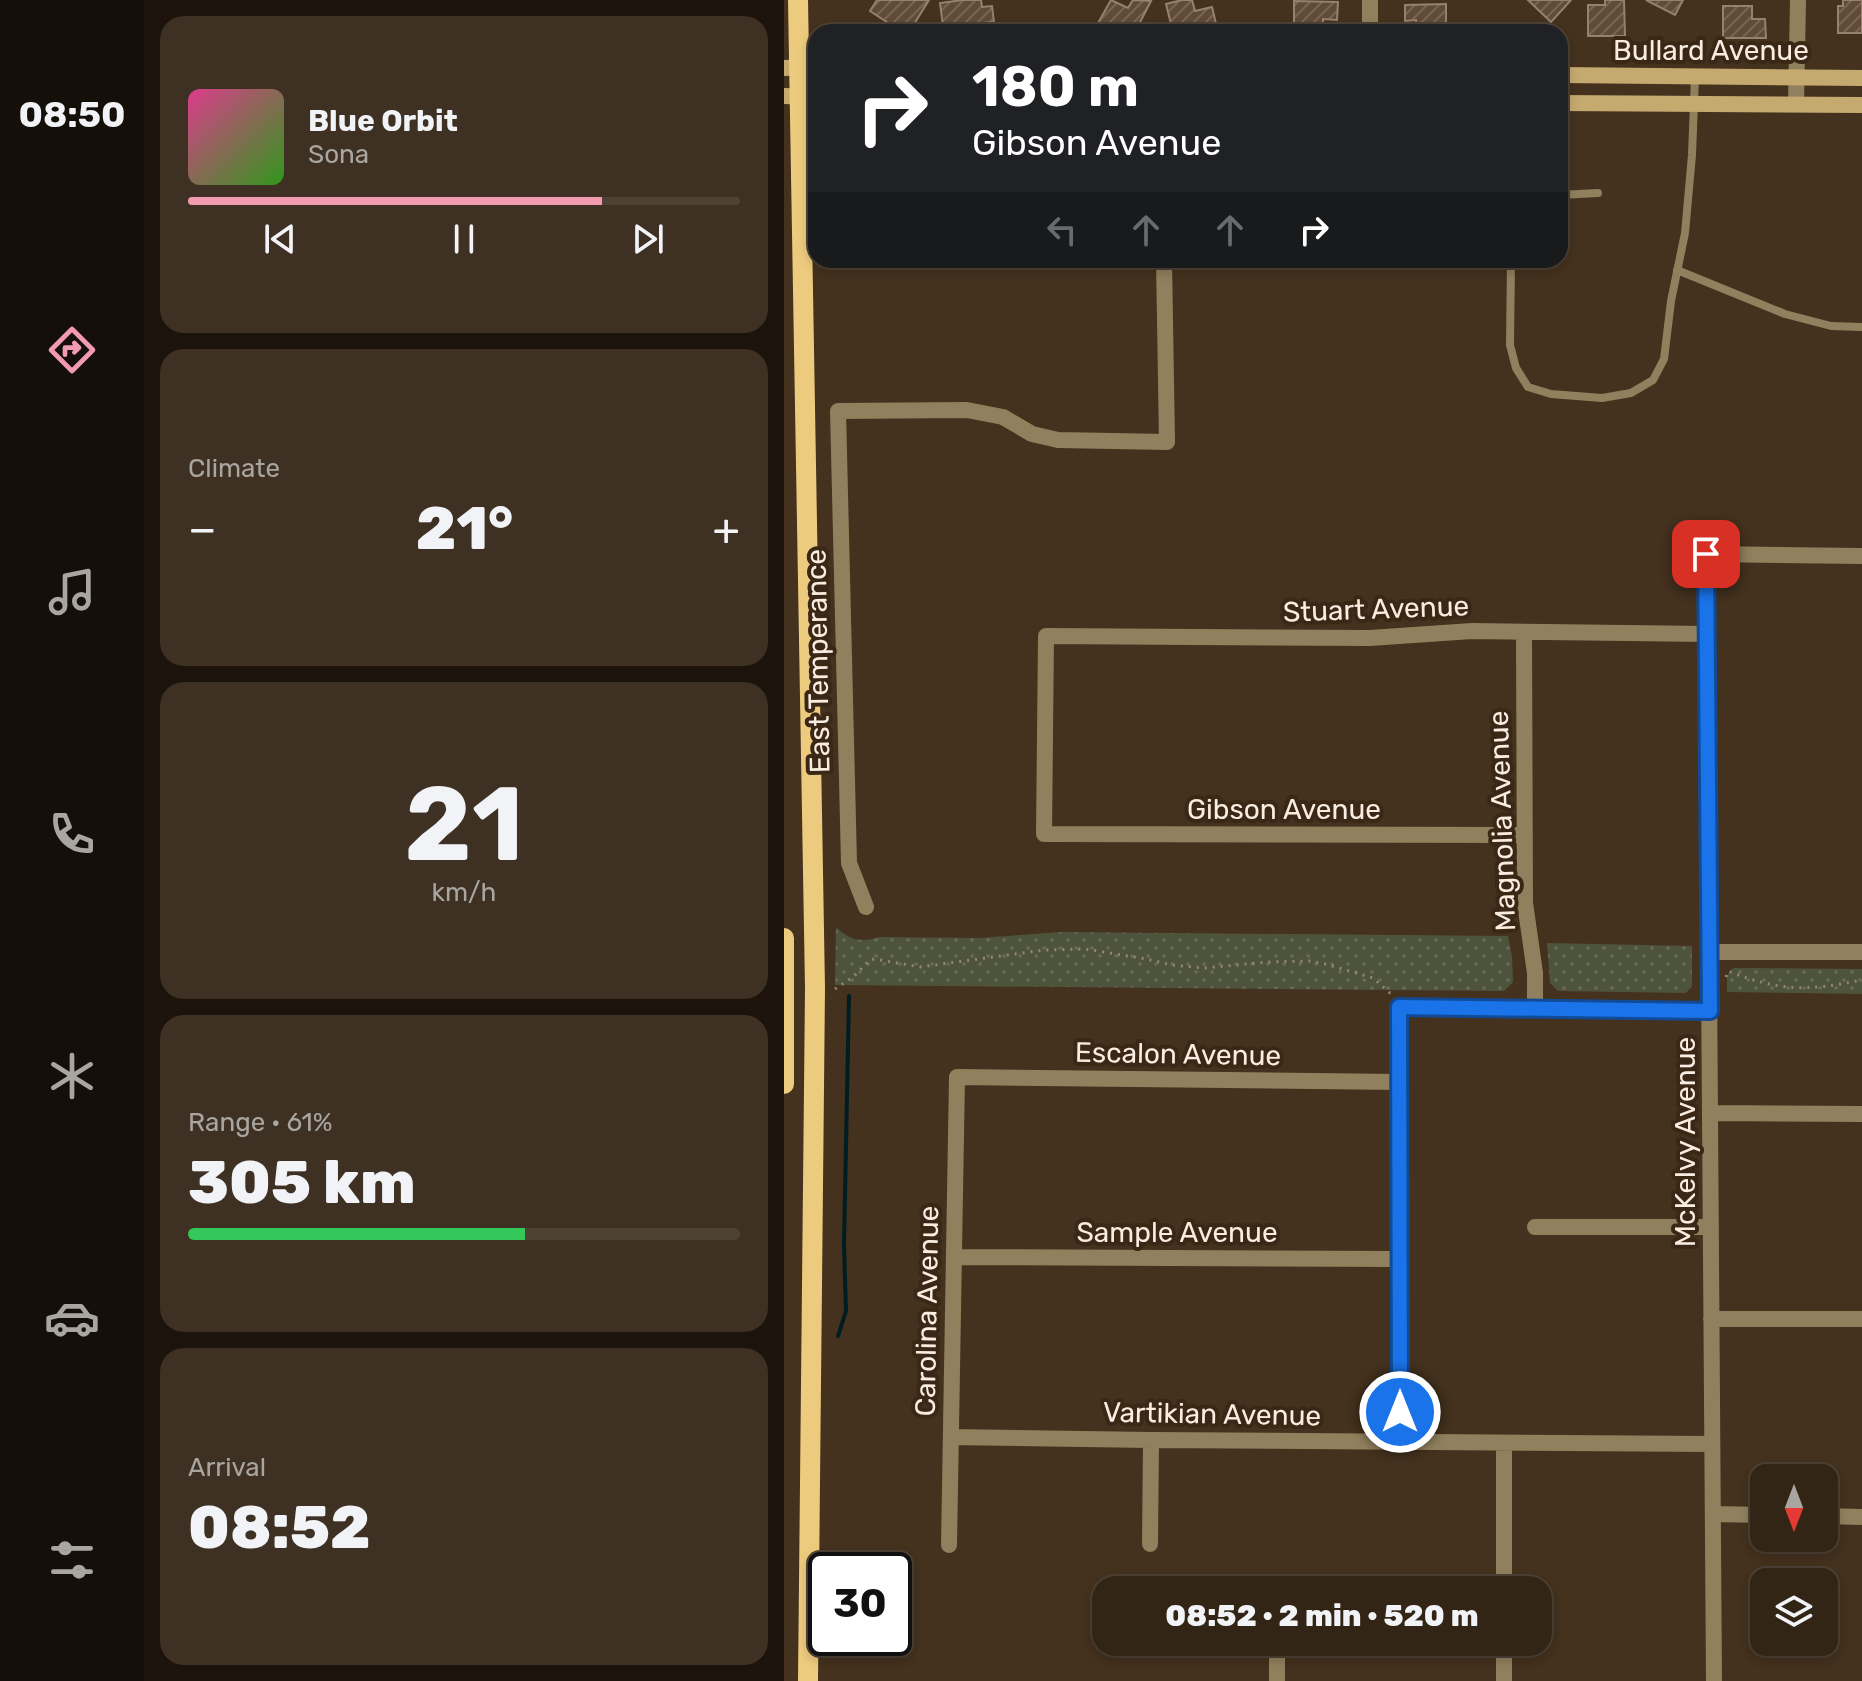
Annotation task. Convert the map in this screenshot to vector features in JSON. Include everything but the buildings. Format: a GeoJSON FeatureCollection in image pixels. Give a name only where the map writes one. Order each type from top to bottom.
{"type":"FeatureCollection","features":[{"type":"Feature","properties":{"kind":"main road"},"geometry":{"type":"LineString","coordinates":[[798,0],[815,988],[808,1681]]}},
{"type":"Feature","properties":{"kind":"main road","name":"Bullard Avenue"},"geometry":{"type":"LineString","coordinates":[[1568,75],[1862,78]]}},
{"type":"Feature","properties":{"kind":"main road","name":"Bullard Avenue"},"geometry":{"type":"LineString","coordinates":[[1568,103],[1862,105]]}},
{"type":"Feature","properties":{"kind":"main road"},"geometry":{"type":"LineString","coordinates":[[784,938],[784,1084]]}},
{"type":"Feature","properties":{"kind":"street"},"geometry":{"type":"LineString","coordinates":[[1370,0],[1370,24]]}},
{"type":"Feature","properties":{"kind":"street"},"geometry":{"type":"LineString","coordinates":[[1796,104],[1798,0]]}},
{"type":"Feature","properties":{"kind":"street","name":"East Temperance"},"geometry":{"type":"LineString","coordinates":[[866,907],[849,863],[838,411],[967,410],[1003,417],[1032,434],[1058,440],[1167,442],[1164,268]]}},
{"type":"Feature","properties":{"kind":"street","name":"McKelvy Avenue"},"geometry":{"type":"LineString","coordinates":[[1714,1681],[1706,554],[1862,556]]}},
{"type":"Feature","properties":{"kind":"street","name":"Stuart Avenue"},"geometry":{"type":"LineString","coordinates":[[1044,834],[1046,636],[1342,638],[1472,631],[1707,634]]}},
{"type":"Feature","properties":{"kind":"street","name":"Magnolia Avenue"},"geometry":{"type":"LineString","coordinates":[[1524,632],[1525,903],[1533,953],[1535,1008]]}},
{"type":"Feature","properties":{"kind":"street","name":"Gibson Avenue"},"geometry":{"type":"LineString","coordinates":[[1044,834],[1524,835]]}},
{"type":"Feature","properties":{"kind":"street"},"geometry":{"type":"LineString","coordinates":[[1710,952],[1862,952]]}},
{"type":"Feature","properties":{"kind":"street"},"geometry":{"type":"LineString","coordinates":[[1400,1442],[1399,1082],[1402,1000],[1535,1008],[1710,1011]]}},
{"type":"Feature","properties":{"kind":"street","name":"Escalon Avenue"},"geometry":{"type":"LineString","coordinates":[[957,1077],[1399,1082]]}},
{"type":"Feature","properties":{"kind":"street","name":"Carolina Avenue"},"geometry":{"type":"LineString","coordinates":[[949,1545],[957,1077]]}},
{"type":"Feature","properties":{"kind":"street"},"geometry":{"type":"LineString","coordinates":[[1710,1113],[1862,1114]]}},
{"type":"Feature","properties":{"kind":"street"},"geometry":{"type":"LineString","coordinates":[[1535,1227],[1711,1227]]}},
{"type":"Feature","properties":{"kind":"street","name":"Sample Avenue"},"geometry":{"type":"LineString","coordinates":[[955,1257],[1400,1259]]}},
{"type":"Feature","properties":{"kind":"street"},"geometry":{"type":"LineString","coordinates":[[1711,1319],[1862,1319]]}},
{"type":"Feature","properties":{"kind":"street","name":"Vartikian Avenue"},"geometry":{"type":"LineString","coordinates":[[951,1437],[1712,1444]]}},
{"type":"Feature","properties":{"kind":"street"},"geometry":{"type":"LineString","coordinates":[[1150,1544],[1151,1440]]}},
{"type":"Feature","properties":{"kind":"street"},"geometry":{"type":"LineString","coordinates":[[1504,1443],[1504,1576]]}},
{"type":"Feature","properties":{"kind":"street"},"geometry":{"type":"LineString","coordinates":[[1713,1514],[1750,1515]]}},
{"type":"Feature","properties":{"kind":"street"},"geometry":{"type":"LineString","coordinates":[[1838,1516],[1862,1517]]}},
{"type":"Feature","properties":{"kind":"street"},"geometry":{"type":"LineString","coordinates":[[1277,1656],[1277,1681]]}},
{"type":"Feature","properties":{"kind":"street"},"geometry":{"type":"LineString","coordinates":[[1504,1656],[1504,1681]]}},
{"type":"Feature","properties":{"kind":"lane"},"geometry":{"type":"LineString","coordinates":[[1511,268],[1510,345],[1516,368],[1528,387],[1551,394],[1602,398],[1631,393],[1653,380],[1664,359],[1671,301],[1685,233],[1695,76]]}},
{"type":"Feature","properties":{"kind":"lane"},"geometry":{"type":"LineString","coordinates":[[1568,195],[1598,193]]}},
{"type":"Feature","properties":{"kind":"lane"},"geometry":{"type":"LineString","coordinates":[[1677,270],[1785,314],[1831,326],[1862,327]]}},
{"type":"Feature","properties":{"kind":"path"},"geometry":{"type":"LineString","coordinates":[[835,989],[875,959],[920,967],[1044,950],[1085,949],[1204,968],[1309,961],[1373,978],[1402,1000]]}},
{"type":"Feature","properties":{"kind":"path"},"geometry":{"type":"LineString","coordinates":[[1725,979],[1728,971],[1766,984],[1799,988],[1862,980]]}},
{"type":"Feature","properties":{"kind":"green space"},"geometry":{"type":"Polygon","coordinates":[[[836,927],[846,935],[861,940],[879,937],[978,938],[1063,932],[1508,936],[1513,982],[1504,991],[835,985],[836,927]]]}},
{"type":"Feature","properties":{"kind":"green space"},"geometry":{"type":"Polygon","coordinates":[[[1547,943],[1692,946],[1692,986],[1686,993],[1558,991],[1550,983],[1547,943]]]}},
{"type":"Feature","properties":{"kind":"green space"},"geometry":{"type":"Polygon","coordinates":[[[1733,968],[1862,969],[1862,994],[1727,992],[1727,975],[1733,968]]]}},
{"type":"Feature","properties":{"kind":"waterway"},"geometry":{"type":"LineString","coordinates":[[838,1336],[846,1311],[844,1245],[849,996]]}},
{"type":"Feature","properties":{"kind":"route"},"geometry":{"type":"LineString","coordinates":[[1400,1412],[1399,1007],[1710,1011],[1706,554]]}}]}
